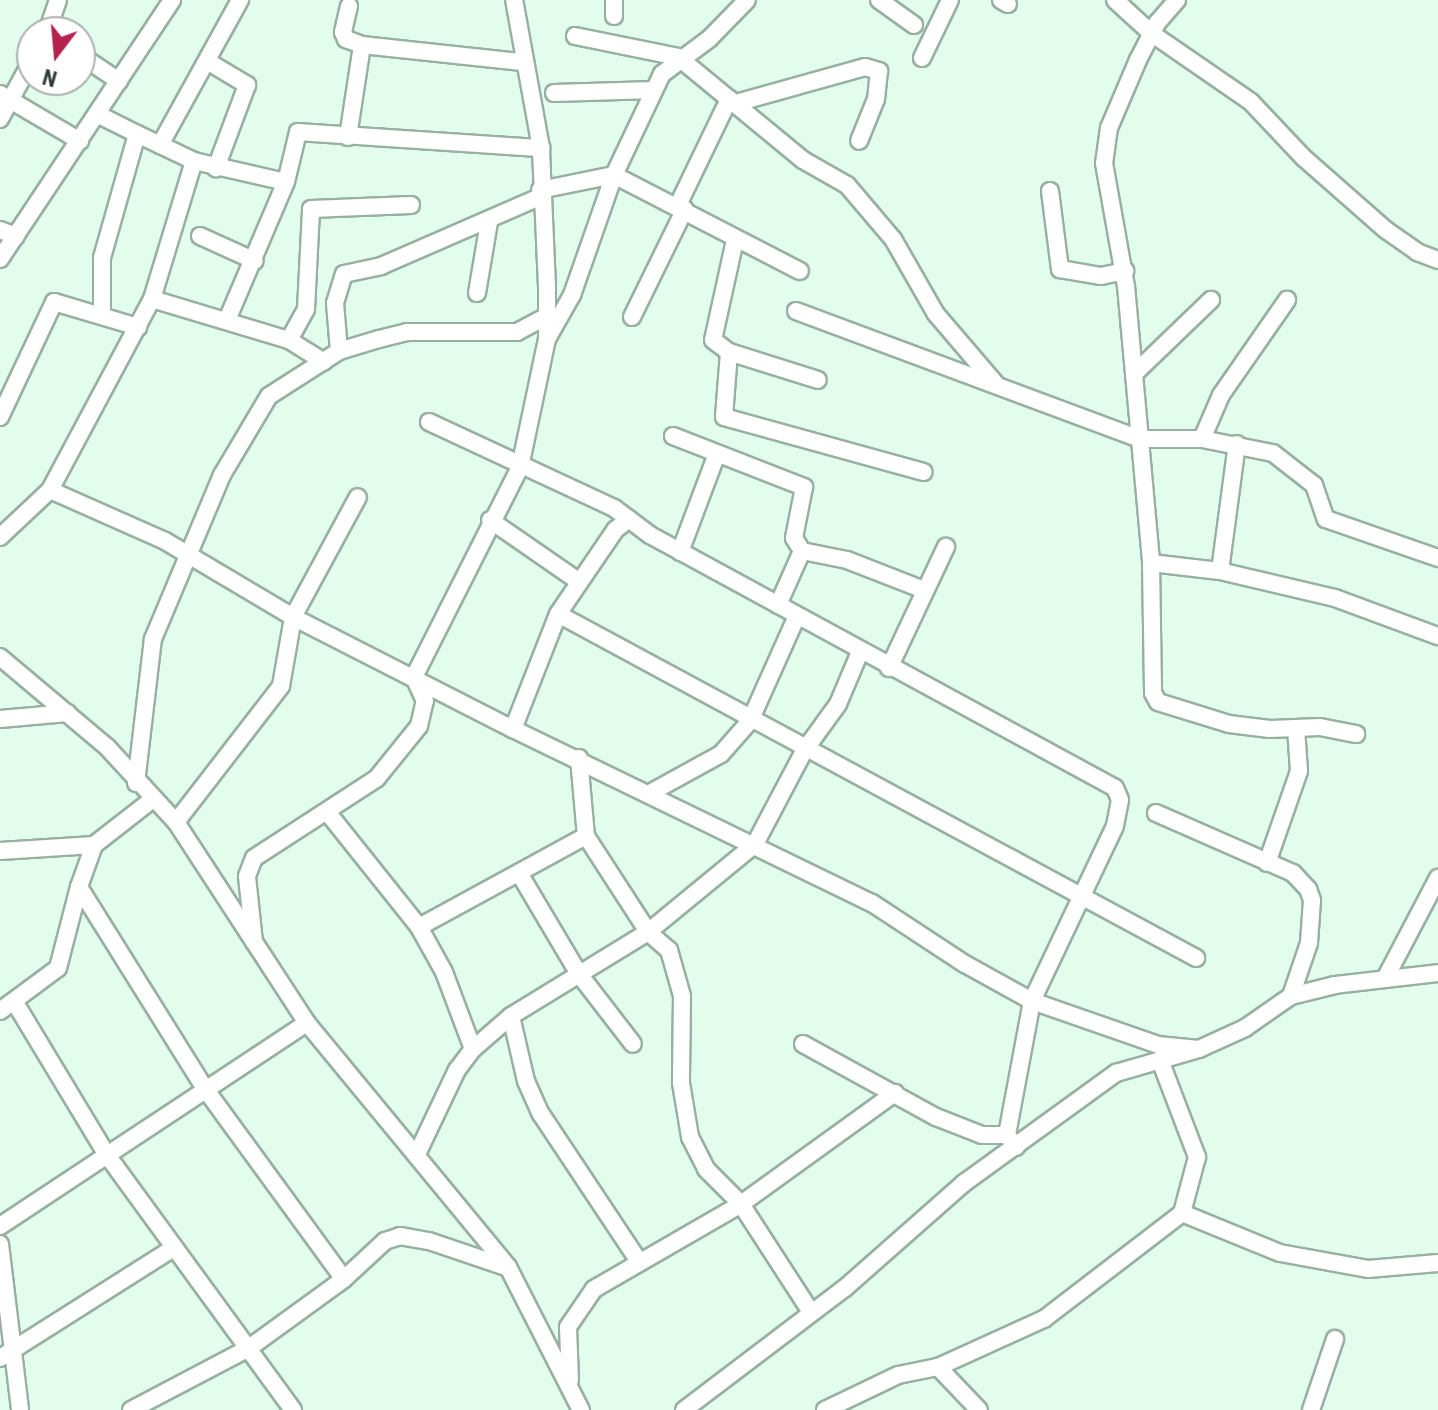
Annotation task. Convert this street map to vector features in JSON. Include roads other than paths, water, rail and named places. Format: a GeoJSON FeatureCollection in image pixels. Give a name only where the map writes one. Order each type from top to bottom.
{"type":"FeatureCollection","features":[{"type":"Feature","properties":{"kind":"street"},"geometry":{"type":"LineString","coordinates":[[0,259],[172,0]]}},
{"type":"Feature","properties":{"kind":"street"},"geometry":{"type":"LineString","coordinates":[[160,145],[240,0]]}},
{"type":"Feature","properties":{"kind":"street"},"geometry":{"type":"LineString","coordinates":[[414,677],[490,520],[520,467],[547,339],[540,194],[541,148],[522,62],[514,0]]}},
{"type":"Feature","properties":{"kind":"street"},"geometry":{"type":"LineString","coordinates":[[547,339],[572,295],[614,175],[654,90],[678,57],[709,39],[747,0]]}},
{"type":"Feature","properties":{"kind":"street"},"geometry":{"type":"LineString","coordinates":[[879,0],[914,25]]}},
{"type":"Feature","properties":{"kind":"street"},"geometry":{"type":"LineString","coordinates":[[922,58],[950,0]]}},
{"type":"Feature","properties":{"kind":"street"},"geometry":{"type":"LineString","coordinates":[[1115,0],[1151,33],[1251,102],[1304,158],[1386,230],[1438,260]]}},
{"type":"Feature","properties":{"kind":"street"},"geometry":{"type":"LineString","coordinates":[[1177,0],[1151,33],[1105,144],[1104,163],[1125,271],[1151,563],[1151,651],[1158,702],[1229,724],[1356,734]]}},
{"type":"Feature","properties":{"kind":"street"},"geometry":{"type":"LineString","coordinates":[[349,6],[346,39],[362,45],[522,62]]}},
{"type":"Feature","properties":{"kind":"street"},"geometry":{"type":"LineString","coordinates":[[575,36],[678,57],[803,160],[847,185],[893,239],[936,314],[997,384]]}},
{"type":"Feature","properties":{"kind":"street"},"geometry":{"type":"LineString","coordinates":[[348,137],[362,45]]}},
{"type":"Feature","properties":{"kind":"street"},"geometry":{"type":"LineString","coordinates":[[207,61],[247,85],[216,168]]}},
{"type":"Feature","properties":{"kind":"street"},"geometry":{"type":"LineString","coordinates":[[96,66],[119,81]]}},
{"type":"Feature","properties":{"kind":"street"},"geometry":{"type":"LineString","coordinates":[[632,317],[732,101],[865,67],[879,71],[876,99],[859,141]]}},
{"type":"Feature","properties":{"kind":"street"},"geometry":{"type":"LineString","coordinates":[[554,93],[654,90]]}},
{"type":"Feature","properties":{"kind":"street"},"geometry":{"type":"LineString","coordinates":[[0,119],[5,96],[80,141]]}},
{"type":"Feature","properties":{"kind":"street"},"geometry":{"type":"LineString","coordinates":[[97,114],[194,161],[286,182]]}},
{"type":"Feature","properties":{"kind":"street"},"geometry":{"type":"LineString","coordinates":[[227,320],[255,261],[286,182],[297,133],[541,148]]}},
{"type":"Feature","properties":{"kind":"street"},"geometry":{"type":"LineString","coordinates":[[102,315],[102,258],[137,134]]}},
{"type":"Feature","properties":{"kind":"street"},"geometry":{"type":"LineString","coordinates":[[0,537],[50,490],[138,327],[152,299],[194,161]]}},
{"type":"Feature","properties":{"kind":"street"},"geometry":{"type":"LineString","coordinates":[[339,351],[335,303],[344,274],[381,266],[489,222],[540,194],[614,175],[800,271]]}},
{"type":"Feature","properties":{"kind":"street"},"geometry":{"type":"LineString","coordinates":[[1050,191],[1060,269],[1101,276],[1125,271]]}},
{"type":"Feature","properties":{"kind":"street"},"geometry":{"type":"LineString","coordinates":[[289,340],[306,309],[311,209],[411,205]]}},
{"type":"Feature","properties":{"kind":"street"},"geometry":{"type":"LineString","coordinates":[[477,293],[489,222]]}},
{"type":"Feature","properties":{"kind":"street"},"geometry":{"type":"LineString","coordinates":[[0,230],[16,236]]}},
{"type":"Feature","properties":{"kind":"street"},"geometry":{"type":"LineString","coordinates":[[200,236],[255,261]]}},
{"type":"Feature","properties":{"kind":"street"},"geometry":{"type":"LineString","coordinates":[[735,240],[712,334],[729,352],[818,380]]}},
{"type":"Feature","properties":{"kind":"street"},"geometry":{"type":"LineString","coordinates":[[152,299],[289,340],[324,362]]}},
{"type":"Feature","properties":{"kind":"street"},"geometry":{"type":"LineString","coordinates":[[1134,374],[1211,300]]}},
{"type":"Feature","properties":{"kind":"street"},"geometry":{"type":"LineString","coordinates":[[1202,439],[1221,395],[1287,300]]}},
{"type":"Feature","properties":{"kind":"street"},"geometry":{"type":"LineString","coordinates":[[0,417],[4,392],[54,302],[138,327]]}},
{"type":"Feature","properties":{"kind":"street"},"geometry":{"type":"LineString","coordinates":[[796,311],[997,384],[1034,403],[1140,439],[1202,439],[1273,453],[1314,485],[1326,519],[1438,558]]}},
{"type":"Feature","properties":{"kind":"street"},"geometry":{"type":"LineString","coordinates":[[136,783],[147,658],[222,475],[269,396],[339,351],[407,332],[517,332],[545,317]]}},
{"type":"Feature","properties":{"kind":"street"},"geometry":{"type":"LineString","coordinates":[[729,352],[724,417],[924,472]]}},
{"type":"Feature","properties":{"kind":"street"},"geometry":{"type":"LineString","coordinates":[[429,422],[520,467],[596,498],[680,552],[1115,788],[1120,800],[1115,826],[1080,893],[1032,1001],[1011,1141]]}},
{"type":"Feature","properties":{"kind":"street"},"geometry":{"type":"LineString","coordinates":[[673,436],[716,456],[804,487],[794,538],[802,551],[847,560],[924,590]]}},
{"type":"Feature","properties":{"kind":"street"},"geometry":{"type":"LineString","coordinates":[[1220,571],[1237,444]]}},
{"type":"Feature","properties":{"kind":"street"},"geometry":{"type":"LineString","coordinates":[[680,552],[716,456]]}},
{"type":"Feature","properties":{"kind":"street"},"geometry":{"type":"LineString","coordinates":[[50,490],[188,555],[293,617],[513,729],[579,758],[872,903],[965,964],[1032,1001],[1158,1045],[1199,1049]]}},
{"type":"Feature","properties":{"kind":"street"},"geometry":{"type":"LineString","coordinates":[[176,822],[281,686],[293,617],[358,497]]}},
{"type":"Feature","properties":{"kind":"street"},"geometry":{"type":"LineString","coordinates":[[513,729],[558,614],[615,530],[629,519]]}},
{"type":"Feature","properties":{"kind":"street"},"geometry":{"type":"LineString","coordinates":[[490,520],[578,581]]}},
{"type":"Feature","properties":{"kind":"street"},"geometry":{"type":"LineString","coordinates":[[889,668],[946,547]]}},
{"type":"Feature","properties":{"kind":"street"},"geometry":{"type":"LineString","coordinates":[[778,605],[802,551]]}},
{"type":"Feature","properties":{"kind":"street"},"geometry":{"type":"LineString","coordinates":[[1151,563],[1220,571],[1335,598],[1438,636]]}},
{"type":"Feature","properties":{"kind":"street"},"geometry":{"type":"LineString","coordinates":[[558,614],[804,751],[1080,893],[1196,958]]}},
{"type":"Feature","properties":{"kind":"street"},"geometry":{"type":"LineString","coordinates":[[650,793],[721,754],[750,721],[797,616]]}},
{"type":"Feature","properties":{"kind":"street"},"geometry":{"type":"LineString","coordinates":[[418,1152],[457,1070],[473,1049],[511,1016],[648,932],[755,844],[804,751],[838,704],[860,652]]}},
{"type":"Feature","properties":{"kind":"street"},"geometry":{"type":"LineString","coordinates":[[0,657],[107,747],[136,783],[176,822],[307,1023],[418,1152],[508,1267],[581,1410]]}},
{"type":"Feature","properties":{"kind":"street"},"geometry":{"type":"LineString","coordinates":[[254,942],[247,876],[254,858],[284,835],[328,813],[377,778],[419,726],[425,701],[414,677]]}},
{"type":"Feature","properties":{"kind":"street"},"geometry":{"type":"LineString","coordinates":[[0,719],[68,713]]}},
{"type":"Feature","properties":{"kind":"street"},"geometry":{"type":"LineString","coordinates":[[1267,863],[1299,771],[1296,728]]}},
{"type":"Feature","properties":{"kind":"street"},"geometry":{"type":"LineString","coordinates":[[579,758],[586,836],[648,932],[669,950],[682,996],[681,1083],[690,1137],[706,1169],[741,1204],[811,1312]]}},
{"type":"Feature","properties":{"kind":"street"},"geometry":{"type":"LineString","coordinates":[[153,799],[94,845],[79,887],[58,968],[7,1006],[107,1155],[293,1410]]}},
{"type":"Feature","properties":{"kind":"street"},"geometry":{"type":"LineString","coordinates":[[328,813],[419,927],[444,972],[473,1049]]}},
{"type":"Feature","properties":{"kind":"street"},"geometry":{"type":"LineString","coordinates":[[1156,813],[1293,873],[1312,900],[1309,943],[1291,996]]}},
{"type":"Feature","properties":{"kind":"street"},"geometry":{"type":"LineString","coordinates":[[419,927],[586,836]]}},
{"type":"Feature","properties":{"kind":"street"},"geometry":{"type":"LineString","coordinates":[[0,851],[94,845]]}},
{"type":"Feature","properties":{"kind":"street"},"geometry":{"type":"LineString","coordinates":[[519,873],[579,974],[633,1044]]}},
{"type":"Feature","properties":{"kind":"street"},"geometry":{"type":"LineString","coordinates":[[1386,977],[1438,878]]}},
{"type":"Feature","properties":{"kind":"street"},"geometry":{"type":"LineString","coordinates":[[79,887],[206,1090],[344,1279]]}},
{"type":"Feature","properties":{"kind":"street"},"geometry":{"type":"LineString","coordinates":[[684,1410],[811,1312],[1011,1141],[1116,1073],[1199,1049],[1245,1028],[1291,996],[1386,977],[1438,973]]}},
{"type":"Feature","properties":{"kind":"street"},"geometry":{"type":"LineString","coordinates":[[511,1016],[523,1053],[521,1067],[541,1114],[638,1260]]}},
{"type":"Feature","properties":{"kind":"street"},"geometry":{"type":"LineString","coordinates":[[0,1226],[307,1023]]}},
{"type":"Feature","properties":{"kind":"street"},"geometry":{"type":"LineString","coordinates":[[803,1044],[982,1135],[1011,1141]]}},
{"type":"Feature","properties":{"kind":"street"},"geometry":{"type":"LineString","coordinates":[[825,1410],[898,1375],[938,1367],[1044,1319],[1182,1213],[1197,1157],[1160,1060]]}},
{"type":"Feature","properties":{"kind":"street"},"geometry":{"type":"LineString","coordinates":[[570,1385],[567,1337],[572,1316],[594,1289],[638,1260],[741,1204],[895,1093]]}},
{"type":"Feature","properties":{"kind":"street"},"geometry":{"type":"LineString","coordinates":[[1182,1213],[1280,1253],[1368,1269],[1438,1263]]}},
{"type":"Feature","properties":{"kind":"street"},"geometry":{"type":"LineString","coordinates":[[131,1410],[249,1348],[344,1279],[370,1251],[400,1236],[508,1267]]}},
{"type":"Feature","properties":{"kind":"street"},"geometry":{"type":"LineString","coordinates":[[0,1244],[15,1347],[20,1410]]}},
{"type":"Feature","properties":{"kind":"street"},"geometry":{"type":"LineString","coordinates":[[0,1358],[173,1248]]}},
{"type":"Feature","properties":{"kind":"street"},"geometry":{"type":"LineString","coordinates":[[1311,1410],[1335,1339]]}},
{"type":"Feature","properties":{"kind":"street"},"geometry":{"type":"LineString","coordinates":[[938,1367],[979,1410]]}}]}
